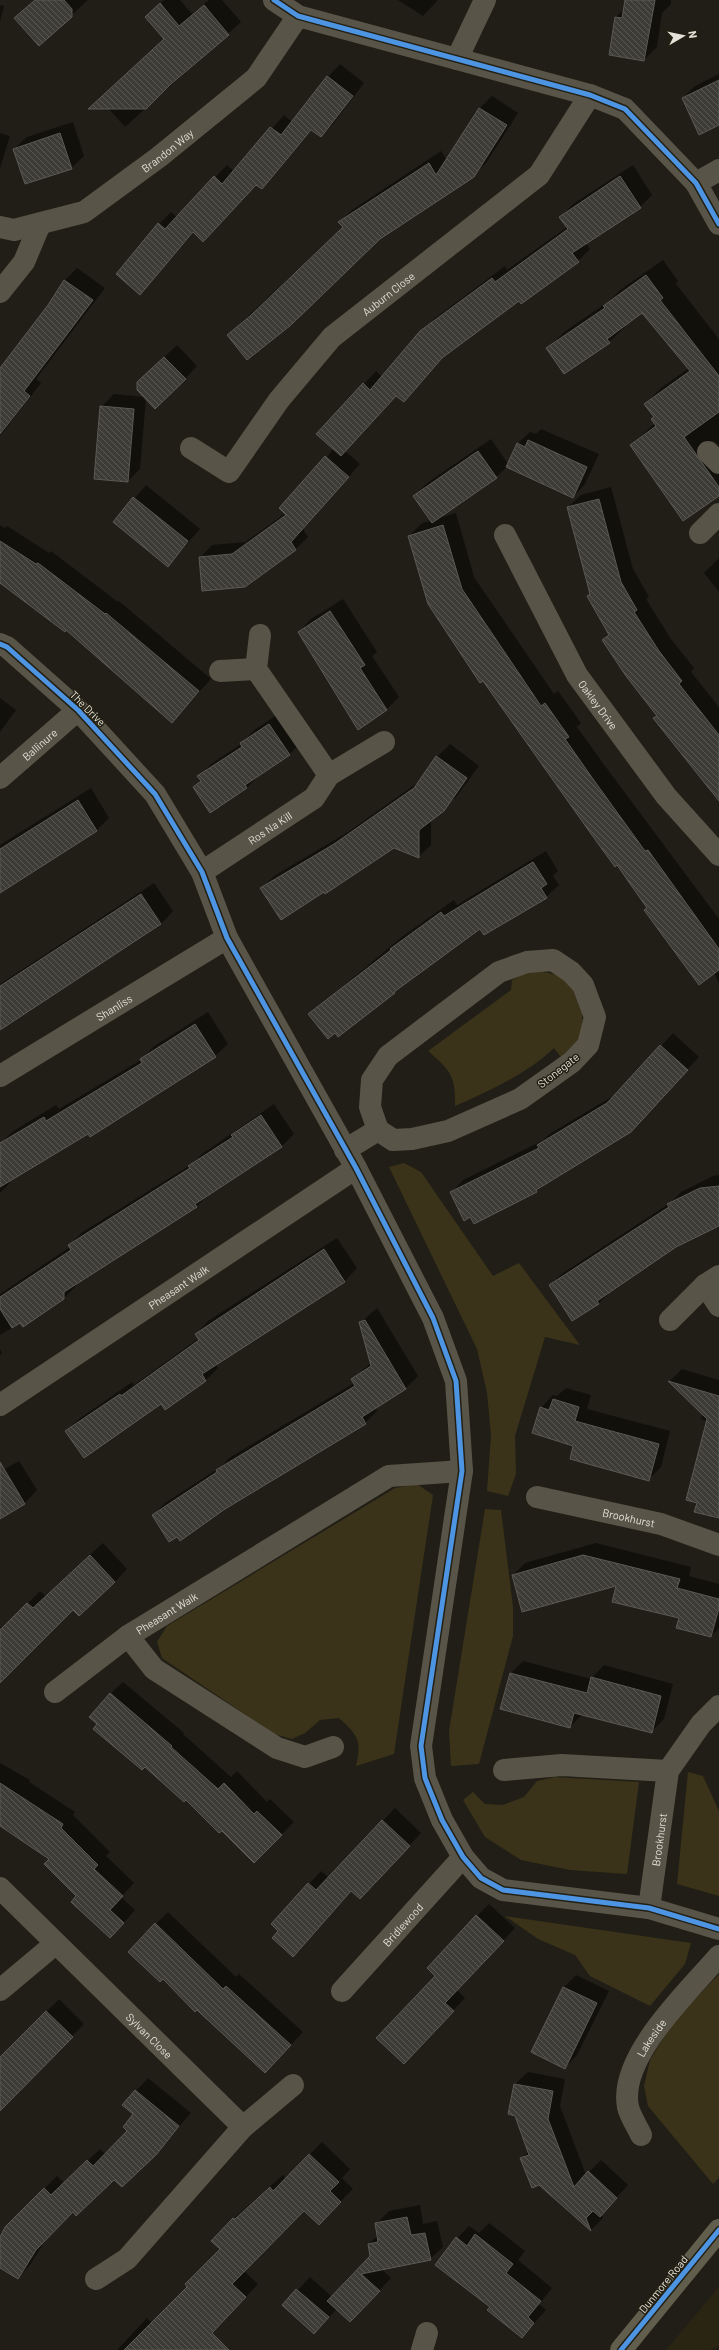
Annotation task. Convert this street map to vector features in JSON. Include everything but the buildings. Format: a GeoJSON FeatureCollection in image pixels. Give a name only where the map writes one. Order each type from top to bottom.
{"type":"FeatureCollection","features":[{"type":"Feature","properties":{"kind":"main road","name":"Dunmore Road"},"geometry":{"type":"LineString","coordinates":[[621,2350],[719,2230]]}},
{"type":"Feature","properties":{"kind":"street"},"geometry":{"type":"LineString","coordinates":[[274,0],[298,16],[590,95],[625,109],[696,183],[719,224]]}},
{"type":"Feature","properties":{"kind":"street"},"geometry":{"type":"LineString","coordinates":[[457,59],[485,0]]}},
{"type":"Feature","properties":{"kind":"street","name":"Brandon Way"},"geometry":{"type":"LineString","coordinates":[[0,226],[14,230],[84,212],[159,156],[256,78],[298,16]]}},
{"type":"Feature","properties":{"kind":"street","name":"Auburn Close"},"geometry":{"type":"LineString","coordinates":[[191,448],[229,472],[279,400],[332,337],[539,175],[590,95]]}},
{"type":"Feature","properties":{"kind":"street"},"geometry":{"type":"LineString","coordinates":[[696,183],[719,170]]}},
{"type":"Feature","properties":{"kind":"street"},"geometry":{"type":"LineString","coordinates":[[0,292],[24,262],[40,224]]}},
{"type":"Feature","properties":{"kind":"street"},"geometry":{"type":"LineString","coordinates":[[700,533],[719,514]]}},
{"type":"Feature","properties":{"kind":"street","name":"Oakley Drive"},"geometry":{"type":"LineString","coordinates":[[506,535],[576,675],[666,796],[719,855]]}},
{"type":"Feature","properties":{"kind":"street"},"geometry":{"type":"LineString","coordinates":[[260,635],[256,669],[329,775]]}},
{"type":"Feature","properties":{"kind":"street","name":"The Drive"},"geometry":{"type":"LineString","coordinates":[[0,644],[7,647],[78,710],[155,794],[202,872],[227,938],[350,1159],[433,1318],[456,1380],[462,1471],[421,1746],[425,1778],[442,1820],[463,1857],[481,1878],[503,1890],[649,1908],[719,1929]]}},
{"type":"Feature","properties":{"kind":"street"},"geometry":{"type":"LineString","coordinates":[[220,671],[256,669]]}},
{"type":"Feature","properties":{"kind":"street","name":"Ballinure"},"geometry":{"type":"LineString","coordinates":[[0,778],[78,710]]}},
{"type":"Feature","properties":{"kind":"street","name":"Ros Na Kill"},"geometry":{"type":"LineString","coordinates":[[202,872],[314,798],[329,775],[384,742]]}},
{"type":"Feature","properties":{"kind":"street","name":"Shanliss"},"geometry":{"type":"LineString","coordinates":[[0,1076],[227,938]]}},
{"type":"Feature","properties":{"kind":"street","name":"Stonegate"},"geometry":{"type":"LineString","coordinates":[[553,960],[571,972],[583,985],[595,1017],[588,1045],[572,1062],[520,1099],[448,1131],[426,1136],[393,1140],[378,1130],[370,1107],[372,1080],[388,1056],[499,972],[527,962],[553,960]]}},
{"type":"Feature","properties":{"kind":"street"},"geometry":{"type":"LineString","coordinates":[[350,1159],[378,1130]]}},
{"type":"Feature","properties":{"kind":"street","name":"Pheasant Walk"},"geometry":{"type":"LineString","coordinates":[[0,1405],[350,1159]]}},
{"type":"Feature","properties":{"kind":"street"},"geometry":{"type":"LineString","coordinates":[[670,1320],[712,1281],[719,1306]]}},
{"type":"Feature","properties":{"kind":"street","name":"Pheasant Walk"},"geometry":{"type":"LineString","coordinates":[[55,1692],[128,1636],[389,1476],[462,1471]]}},
{"type":"Feature","properties":{"kind":"street","name":"Brookhurst"},"geometry":{"type":"LineString","coordinates":[[537,1497],[661,1524],[719,1544]]}},
{"type":"Feature","properties":{"kind":"street","name":"Pheasant Walk"},"geometry":{"type":"LineString","coordinates":[[128,1636],[154,1669],[277,1748],[305,1757],[333,1747]]}},
{"type":"Feature","properties":{"kind":"street","name":"Brookhurst"},"geometry":{"type":"LineString","coordinates":[[649,1908],[668,1771],[701,1724],[719,1706]]}},
{"type":"Feature","properties":{"kind":"street"},"geometry":{"type":"LineString","coordinates":[[504,1770],[562,1765],[668,1771]]}},
{"type":"Feature","properties":{"kind":"street","name":"Bridlewood"},"geometry":{"type":"LineString","coordinates":[[342,1991],[463,1857]]}},
{"type":"Feature","properties":{"kind":"street","name":"Sylvan Close"},"geometry":{"type":"LineString","coordinates":[[0,1888],[243,2128]]}},
{"type":"Feature","properties":{"kind":"street"},"geometry":{"type":"LineString","coordinates":[[0,1990],[55,1944]]}},
{"type":"Feature","properties":{"kind":"street","name":"Lakeside"},"geometry":{"type":"LineString","coordinates":[[641,2135],[628,2107],[630,2080],[648,2038],[719,1956]]}},
{"type":"Feature","properties":{"kind":"street"},"geometry":{"type":"LineString","coordinates":[[96,2279],[127,2259],[243,2128],[293,2085]]}},
{"type":"Feature","properties":{"kind":"shaded area"},"geometry":{"type":"Polygon","coordinates":[[[530,970],[559,976],[569,982],[577,992],[582,1006],[582,1022],[580,1037],[577,1043],[572,1049],[561,1057],[554,1048],[520,1074],[455,1106],[453,1080],[442,1063],[428,1051],[511,990],[512,980],[530,970]]]}},
{"type":"Feature","properties":{"kind":"shaded area"},"geometry":{"type":"Polygon","coordinates":[[[404,1163],[421,1172],[493,1276],[519,1263],[580,1345],[545,1337],[515,1436],[516,1474],[508,1496],[487,1491],[491,1435],[487,1393],[477,1349],[389,1167],[404,1163]]]}},
{"type":"Feature","properties":{"kind":"shaded area"},"geometry":{"type":"Polygon","coordinates":[[[417,1484],[433,1495],[394,1754],[356,1766],[359,1750],[357,1739],[351,1729],[339,1718],[320,1720],[305,1733],[292,1739],[274,1734],[162,1658],[157,1642],[167,1626],[395,1488],[417,1484]]]}},
{"type":"Feature","properties":{"kind":"shaded area"},"geometry":{"type":"Polygon","coordinates":[[[485,1509],[501,1510],[513,1607],[513,1636],[479,1764],[451,1766],[449,1731],[485,1509]]]}},
{"type":"Feature","properties":{"kind":"shaded area"},"geometry":{"type":"Polygon","coordinates":[[[688,1772],[703,1776],[719,1811],[719,1896],[677,1884],[688,1772]]]}},
{"type":"Feature","properties":{"kind":"shaded area"},"geometry":{"type":"Polygon","coordinates":[[[555,1777],[639,1782],[627,1874],[570,1870],[521,1860],[485,1837],[463,1800],[473,1792],[485,1804],[503,1805],[524,1797],[537,1781],[555,1777]]]}},
{"type":"Feature","properties":{"kind":"shaded area"},"geometry":{"type":"Polygon","coordinates":[[[505,1916],[691,1943],[685,1964],[650,2006],[590,1976],[575,1955],[538,1939],[505,1916]]]}},
{"type":"Feature","properties":{"kind":"shaded area"},"geometry":{"type":"Polygon","coordinates":[[[719,1974],[719,2178],[713,2184],[648,2106],[644,2086],[650,2060],[673,2022],[719,1974]]]}},
{"type":"Feature","properties":{"kind":"shaded area"},"geometry":{"type":"Polygon","coordinates":[[[719,2287],[719,2346],[710,2350],[666,2350],[719,2287]]]}},
{"type":"Feature","properties":{"kind":"cycle path"},"geometry":{"type":"LineString","coordinates":[[274,0],[298,16],[590,95],[625,109],[696,183],[719,224]]}},
{"type":"Feature","properties":{"kind":"cycle path"},"geometry":{"type":"LineString","coordinates":[[0,644],[7,647],[78,710],[155,794],[202,872],[227,938],[356,1168],[433,1318],[456,1381],[462,1471],[421,1746],[425,1778],[442,1820],[463,1857],[481,1878],[503,1890],[649,1908],[719,1929]]}},
{"type":"Feature","properties":{"kind":"cycle path"},"geometry":{"type":"LineString","coordinates":[[621,2350],[719,2230]]}}]}
